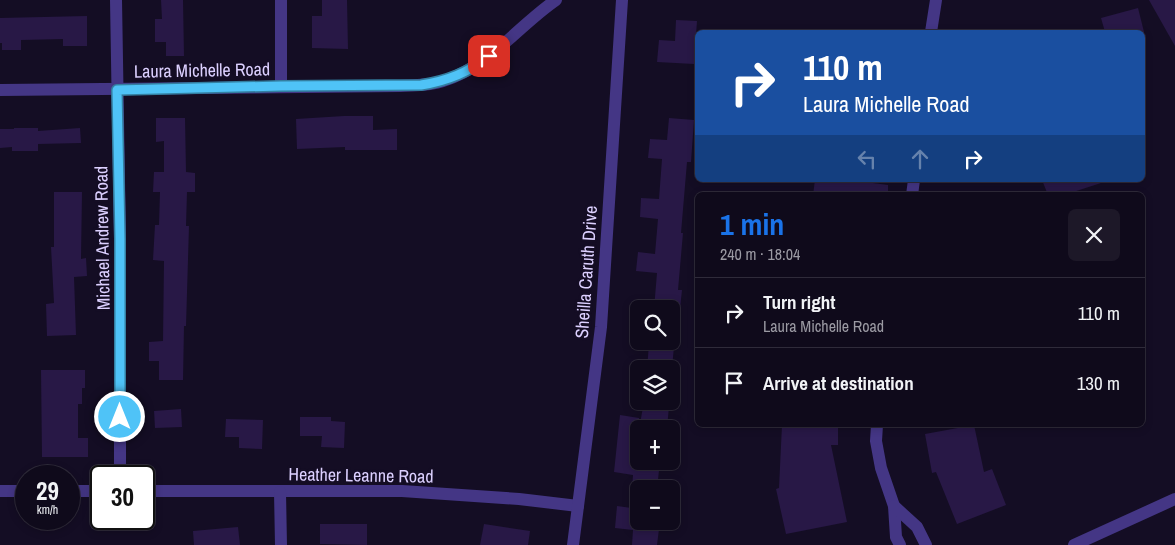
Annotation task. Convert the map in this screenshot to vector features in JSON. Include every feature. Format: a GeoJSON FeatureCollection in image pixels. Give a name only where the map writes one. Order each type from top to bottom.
{"type":"FeatureCollection","features":[{"type":"Feature","properties":{"kind":"street","name":"Michael Andrew Road"},"geometry":{"type":"LineString","coordinates":[[116,0],[120,239],[120,465]]}},
{"type":"Feature","properties":{"kind":"street"},"geometry":{"type":"LineString","coordinates":[[281,0],[281,86]]}},
{"type":"Feature","properties":{"kind":"street","name":"Sheilla Caruth Drive"},"geometry":{"type":"LineString","coordinates":[[573,545],[602,318],[622,0]]}},
{"type":"Feature","properties":{"kind":"street"},"geometry":{"type":"LineString","coordinates":[[932,30],[936,0]]}},
{"type":"Feature","properties":{"kind":"street","name":"Laura Michelle Road"},"geometry":{"type":"LineString","coordinates":[[0,90],[407,86],[441,82],[460,75],[478,65],[551,1]]}},
{"type":"Feature","properties":{"kind":"street"},"geometry":{"type":"LineString","coordinates":[[877,427],[876,441],[881,468],[894,506],[896,538],[900,545]]}},
{"type":"Feature","properties":{"kind":"street"},"geometry":{"type":"LineString","coordinates":[[0,491],[15,491]]}},
{"type":"Feature","properties":{"kind":"street","name":"Heather Leanne Road"},"geometry":{"type":"LineString","coordinates":[[155,491],[402,492],[519,499],[578,506]]}},
{"type":"Feature","properties":{"kind":"street"},"geometry":{"type":"LineString","coordinates":[[280,492],[281,545]]}},
{"type":"Feature","properties":{"kind":"street"},"geometry":{"type":"LineString","coordinates":[[1074,545],[1175,499]]}},
{"type":"Feature","properties":{"kind":"street"},"geometry":{"type":"LineString","coordinates":[[894,506],[917,527],[926,545]]}},
{"type":"Feature","properties":{"kind":"building"},"geometry":{"type":"Polygon","coordinates":[[[161,0],[183,0],[184,56],[166,56],[166,42],[155,42],[155,19],[162,19],[161,0]]]}},
{"type":"Feature","properties":{"kind":"building"},"geometry":{"type":"Polygon","coordinates":[[[322,0],[347,0],[348,49],[312,48],[312,16],[322,16],[322,0]]]}},
{"type":"Feature","properties":{"kind":"building"},"geometry":{"type":"Polygon","coordinates":[[[1149,0],[1175,0],[1175,46],[1149,0]]]}},
{"type":"Feature","properties":{"kind":"building"},"geometry":{"type":"Polygon","coordinates":[[[1138,8],[1144,30],[1104,30],[1101,18],[1138,8]]]}},
{"type":"Feature","properties":{"kind":"building"},"geometry":{"type":"Polygon","coordinates":[[[87,16],[87,46],[63,46],[63,39],[21,40],[21,50],[2,50],[2,43],[0,43],[0,18],[87,16]]]}},
{"type":"Feature","properties":{"kind":"building"},"geometry":{"type":"Polygon","coordinates":[[[676,20],[697,21],[694,64],[657,62],[659,40],[675,41],[676,20]]]}},
{"type":"Feature","properties":{"kind":"building"},"geometry":{"type":"Polygon","coordinates":[[[373,116],[373,130],[397,129],[397,150],[345,150],[345,147],[297,149],[296,119],[373,116]]]}},
{"type":"Feature","properties":{"kind":"building"},"geometry":{"type":"Polygon","coordinates":[[[156,118],[185,118],[186,172],[195,173],[195,192],[187,192],[186,226],[189,226],[183,380],[159,380],[159,361],[149,361],[149,342],[163,341],[164,261],[153,260],[155,225],[159,225],[160,192],[153,192],[154,172],[164,172],[164,141],[156,142],[156,118]]]}},
{"type":"Feature","properties":{"kind":"building"},"geometry":{"type":"Polygon","coordinates":[[[669,118],[694,120],[691,162],[687,162],[681,233],[683,233],[678,290],[682,290],[680,309],[680,300],[655,300],[657,273],[636,271],[638,252],[655,254],[658,219],[640,217],[641,198],[659,199],[662,159],[648,158],[650,139],[667,140],[669,118]]]}},
{"type":"Feature","properties":{"kind":"building"},"geometry":{"type":"Polygon","coordinates":[[[38,128],[38,131],[80,128],[81,143],[38,144],[38,151],[12,151],[12,147],[0,148],[0,129],[38,128]]]}},
{"type":"Feature","properties":{"kind":"building"},"geometry":{"type":"Polygon","coordinates":[[[815,182],[865,182],[888,185],[888,192],[813,192],[815,182]]]}},
{"type":"Feature","properties":{"kind":"building"},"geometry":{"type":"Polygon","coordinates":[[[1043,182],[1101,183],[1073,192],[1047,192],[1043,182]]]}},
{"type":"Feature","properties":{"kind":"building"},"geometry":{"type":"Polygon","coordinates":[[[54,192],[82,192],[81,259],[86,258],[87,276],[74,277],[76,335],[47,336],[46,304],[54,303],[51,247],[54,247],[54,192]]]}},
{"type":"Feature","properties":{"kind":"building"},"geometry":{"type":"Polygon","coordinates":[[[649,350],[674,350],[673,360],[648,360],[649,350]]]}},
{"type":"Feature","properties":{"kind":"building"},"geometry":{"type":"Polygon","coordinates":[[[41,370],[85,370],[85,388],[82,388],[82,404],[78,404],[78,438],[88,438],[88,457],[42,457],[41,370]]]}},
{"type":"Feature","properties":{"kind":"building"},"geometry":{"type":"Polygon","coordinates":[[[181,409],[182,427],[155,428],[154,411],[181,409]]]}},
{"type":"Feature","properties":{"kind":"building"},"geometry":{"type":"Polygon","coordinates":[[[643,410],[669,410],[668,420],[641,420],[643,410]]]}},
{"type":"Feature","properties":{"kind":"building"},"geometry":{"type":"Polygon","coordinates":[[[620,415],[639,418],[639,420],[630,420],[630,470],[659,470],[658,480],[633,480],[633,475],[614,472],[620,415]]]}},
{"type":"Feature","properties":{"kind":"building"},"geometry":{"type":"Polygon","coordinates":[[[300,417],[331,417],[331,421],[345,422],[344,448],[321,447],[322,436],[300,436],[300,417]]]}},
{"type":"Feature","properties":{"kind":"building"},"geometry":{"type":"Polygon","coordinates":[[[226,419],[263,420],[262,449],[239,448],[239,437],[225,437],[226,419]]]}},
{"type":"Feature","properties":{"kind":"building"},"geometry":{"type":"Polygon","coordinates":[[[782,427],[838,427],[838,445],[831,445],[847,522],[786,534],[776,489],[779,488],[782,427]]]}},
{"type":"Feature","properties":{"kind":"building"},"geometry":{"type":"Polygon","coordinates":[[[963,427],[974,427],[984,472],[992,469],[1006,505],[957,524],[936,472],[932,473],[925,434],[963,427]]]}},
{"type":"Feature","properties":{"kind":"building"},"geometry":{"type":"Polygon","coordinates":[[[617,506],[630,508],[630,530],[615,528],[617,506]]]}},
{"type":"Feature","properties":{"kind":"building"},"geometry":{"type":"Polygon","coordinates":[[[320,524],[367,524],[367,545],[320,544],[320,524]]]}},
{"type":"Feature","properties":{"kind":"building"},"geometry":{"type":"Polygon","coordinates":[[[484,524],[530,531],[528,545],[480,545],[484,524]]]}},
{"type":"Feature","properties":{"kind":"building"},"geometry":{"type":"Polygon","coordinates":[[[238,527],[240,545],[194,545],[193,531],[238,527]]]}},
{"type":"Feature","properties":{"kind":"building"},"geometry":{"type":"Polygon","coordinates":[[[633,530],[659,530],[657,545],[632,545],[633,530]]]}},
{"type":"Feature","properties":{"kind":"route"},"geometry":{"type":"LineString","coordinates":[[120,417],[120,239],[117,90],[421,85],[441,82],[460,75],[489,56]]}}]}
